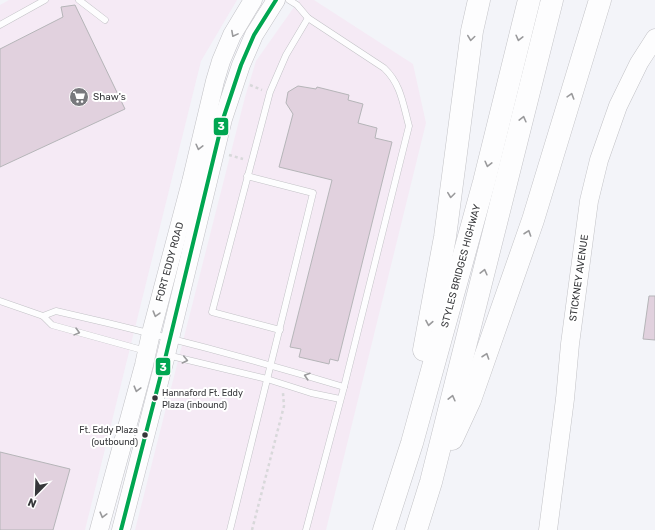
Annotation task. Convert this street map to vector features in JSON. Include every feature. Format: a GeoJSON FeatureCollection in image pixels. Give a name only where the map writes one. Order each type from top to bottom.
{"type":"FeatureCollection","features":[{"type":"Feature","properties":{"kind":"highway"},"geometry":{"type":"LineString","coordinates":[[387,521],[427,338],[445,236],[472,31],[479,0]]}},
{"type":"Feature","properties":{"kind":"highway","name":"STYLES BRIDGES HIGHWAY"},"geometry":{"type":"LineString","coordinates":[[387,521],[412,442],[484,182],[529,0]]}},
{"type":"Feature","properties":{"kind":"highway"},"geometry":{"type":"LineString","coordinates":[[416,530],[431,482],[552,0]]}},
{"type":"Feature","properties":{"kind":"highway"},"geometry":{"type":"LineString","coordinates":[[431,482],[470,400],[533,220],[600,0]]}},
{"type":"Feature","properties":{"kind":"street","name":"FORT EDDY ROAD"},"geometry":{"type":"LineString","coordinates":[[121,530],[159,350],[151,333],[221,61],[232,35],[253,0]]}},
{"type":"Feature","properties":{"kind":"street","name":"FORT EDDY ROAD"},"geometry":{"type":"LineString","coordinates":[[99,530],[159,350],[223,119],[240,64],[254,35],[276,0]]}},
{"type":"Feature","properties":{"kind":"street","name":"STICKNEY AVENUE"},"geometry":{"type":"LineString","coordinates":[[548,530],[589,201],[599,160],[618,106],[639,63],[655,38]]}},
{"type":"Feature","properties":{"kind":"lane"},"geometry":{"type":"LineString","coordinates":[[0,25],[45,0]]}},
{"type":"Feature","properties":{"kind":"lane"},"geometry":{"type":"LineString","coordinates":[[79,0],[105,20]]}},
{"type":"Feature","properties":{"kind":"lane"},"geometry":{"type":"LineString","coordinates":[[289,0],[297,5],[308,18],[384,68],[392,75],[397,83],[409,126],[344,387],[306,530]]}},
{"type":"Feature","properties":{"kind":"lane"},"geometry":{"type":"LineString","coordinates":[[280,330],[212,312],[271,88],[286,55],[308,18]]}},
{"type":"Feature","properties":{"kind":"lane"},"geometry":{"type":"LineString","coordinates":[[230,530],[313,193],[247,176]]}},
{"type":"Feature","properties":{"kind":"lane"},"geometry":{"type":"LineString","coordinates":[[0,300],[43,316],[52,325],[159,350],[267,379],[311,393],[340,399]]}},
{"type":"Feature","properties":{"kind":"lane"},"geometry":{"type":"LineString","coordinates":[[43,316],[56,311],[151,333]]}},
{"type":"Feature","properties":{"kind":"lane"},"geometry":{"type":"LineString","coordinates":[[159,350],[271,364],[344,387]]}},
{"type":"Feature","properties":{"kind":"path"},"geometry":{"type":"LineString","coordinates":[[246,83],[262,90]]}},
{"type":"Feature","properties":{"kind":"path"},"geometry":{"type":"LineString","coordinates":[[227,154],[244,159]]}},
{"type":"Feature","properties":{"kind":"path"},"geometry":{"type":"LineString","coordinates":[[252,530],[284,406],[282,387]]}},
{"type":"Feature","properties":{"kind":"shaded area"},"geometry":{"type":"Polygon","coordinates":[[[9,0],[237,0],[201,61],[85,530],[0,530],[0,5],[9,0]]]}},
{"type":"Feature","properties":{"kind":"shaded area"},"geometry":{"type":"Polygon","coordinates":[[[299,0],[314,0],[413,64],[426,123],[326,530],[135,530],[245,97],[256,61],[299,0]]]}},
{"type":"Feature","properties":{"kind":"building"},"geometry":{"type":"Polygon","coordinates":[[[75,5],[125,109],[0,167],[0,49],[63,17],[61,7],[75,5]]]}},
{"type":"Feature","properties":{"kind":"building"},"geometry":{"type":"Polygon","coordinates":[[[298,86],[316,89],[317,87],[349,95],[348,100],[363,104],[358,123],[377,128],[375,138],[392,142],[338,361],[330,359],[329,364],[299,357],[301,349],[290,347],[332,180],[279,167],[293,114],[286,103],[288,92],[298,86]]]}},
{"type":"Feature","properties":{"kind":"building"},"geometry":{"type":"Polygon","coordinates":[[[649,296],[655,296],[655,340],[643,339],[649,296]]]}},
{"type":"Feature","properties":{"kind":"building"},"geometry":{"type":"Polygon","coordinates":[[[0,452],[70,469],[53,530],[0,530],[0,452]]]}},
{"type":"Feature","properties":{"kind":"transit line","name":"3"},"geometry":{"type":"LineString","coordinates":[[121,530],[166,355],[223,119],[241,65],[254,35],[276,0]]}},
{"type":"Feature","properties":{"kind":"place","name":"Shaw's"},"geometry":{"type":"Point","coordinates":[79,97]}},
{"type":"Feature","properties":{"kind":"place","name":"Hannaford Ft. Eddy Plaza (inbound)"},"geometry":{"type":"Point","coordinates":[155,398]}},
{"type":"Feature","properties":{"kind":"place","name":"Ft. Eddy Plaza (outbound)"},"geometry":{"type":"Point","coordinates":[145,435]}}]}
